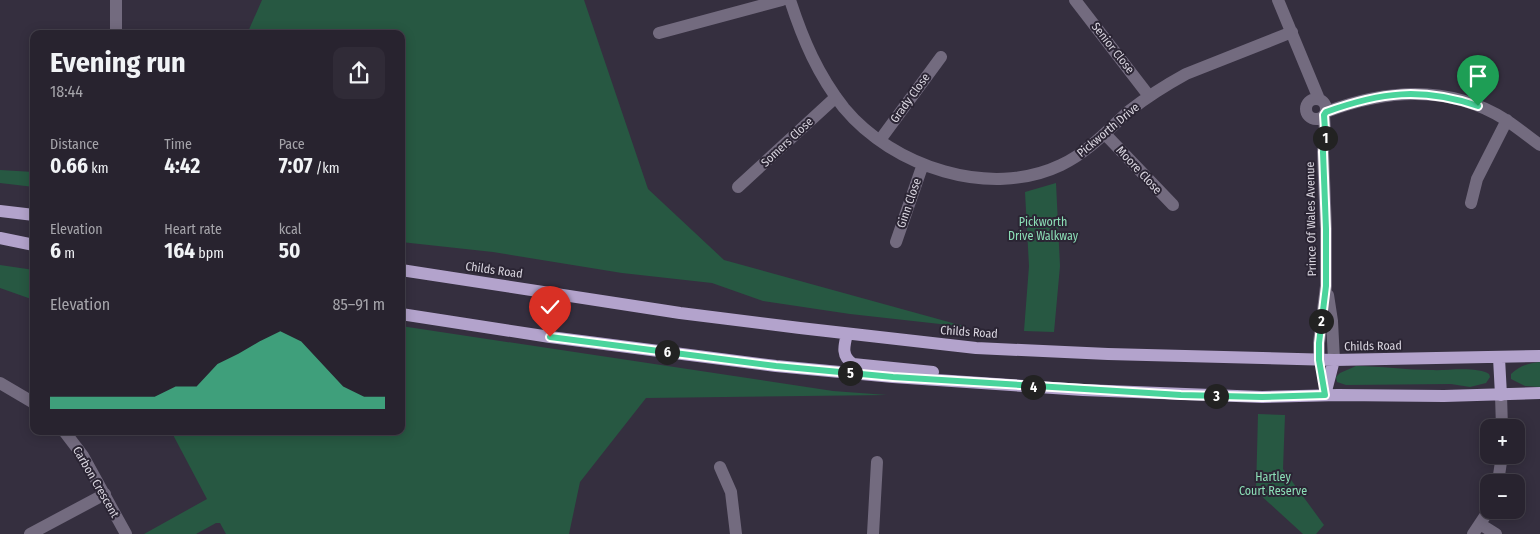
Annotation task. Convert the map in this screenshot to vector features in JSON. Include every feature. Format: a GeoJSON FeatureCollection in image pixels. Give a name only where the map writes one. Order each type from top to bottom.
{"type":"FeatureCollection","features":[{"type":"Feature","properties":{"kind":"main road"},"geometry":{"type":"LineString","coordinates":[[0,211],[30,215]]}},
{"type":"Feature","properties":{"kind":"main road"},"geometry":{"type":"LineString","coordinates":[[0,238],[30,244]]}},
{"type":"Feature","properties":{"kind":"main road","name":"Childs Road"},"geometry":{"type":"LineString","coordinates":[[405,271],[680,313],[976,348],[1319,360],[1540,356]]}},
{"type":"Feature","properties":{"kind":"main road"},"geometry":{"type":"LineString","coordinates":[[405,315],[550,337],[776,366],[893,377],[1181,395],[1262,397],[1540,393]]}},
{"type":"Feature","properties":{"kind":"main road"},"geometry":{"type":"LineString","coordinates":[[847,334],[844,353],[847,360],[853,364],[992,378],[1027,386]]}},
{"type":"Feature","properties":{"kind":"main road"},"geometry":{"type":"LineString","coordinates":[[1499,358],[1501,395]]}},
{"type":"Feature","properties":{"kind":"main road","name":"Prince Of Wales Avenue"},"geometry":{"type":"LineString","coordinates":[[1319,360],[1325,395]]}},
{"type":"Feature","properties":{"kind":"main road","name":"Prince Of Wales Avenue"},"geometry":{"type":"LineString","coordinates":[[1325,395],[1334,360]]}},
{"type":"Feature","properties":{"kind":"street"},"geometry":{"type":"LineString","coordinates":[[116,0],[116,30]]}},
{"type":"Feature","properties":{"kind":"street"},"geometry":{"type":"LineString","coordinates":[[659,33],[782,0]]}},
{"type":"Feature","properties":{"kind":"street","name":"Pickworth Drive"},"geometry":{"type":"LineString","coordinates":[[790,0],[809,53],[836,97],[855,119],[880,140],[903,155],[923,164],[948,173],[991,180],[1034,175],[1050,170],[1074,158],[1149,96],[1186,74],[1292,32]]}},
{"type":"Feature","properties":{"kind":"street","name":"Senior Close"},"geometry":{"type":"LineString","coordinates":[[1075,0],[1149,96]]}},
{"type":"Feature","properties":{"kind":"street","name":"Prince Of Wales Avenue"},"geometry":{"type":"LineString","coordinates":[[1278,0],[1292,32],[1325,130],[1323,152],[1326,286],[1319,343],[1319,360]]}},
{"type":"Feature","properties":{"kind":"street","name":"Grady Close"},"geometry":{"type":"LineString","coordinates":[[880,140],[940,57]]}},
{"type":"Feature","properties":{"kind":"street"},"geometry":{"type":"LineString","coordinates":[[1318,108],[1378,96],[1419,93],[1439,96],[1478,106],[1507,120],[1540,145]]}},
{"type":"Feature","properties":{"kind":"street","name":"Somers Close"},"geometry":{"type":"LineString","coordinates":[[738,187],[836,97]]}},
{"type":"Feature","properties":{"kind":"street"},"geometry":{"type":"LineString","coordinates":[[1471,203],[1477,179],[1507,120]]}},
{"type":"Feature","properties":{"kind":"street","name":"Moore Close"},"geometry":{"type":"LineString","coordinates":[[1105,134],[1173,205]]}},
{"type":"Feature","properties":{"kind":"street","name":"Ginn Close"},"geometry":{"type":"LineString","coordinates":[[896,242],[923,164]]}},
{"type":"Feature","properties":{"kind":"street","name":"Prince Of Wales Avenue"},"geometry":{"type":"LineString","coordinates":[[1326,286],[1332,321],[1334,360]]}},
{"type":"Feature","properties":{"kind":"street"},"geometry":{"type":"LineString","coordinates":[[0,383],[30,401]]}},
{"type":"Feature","properties":{"kind":"street"},"geometry":{"type":"LineString","coordinates":[[1501,395],[1502,419]]}},
{"type":"Feature","properties":{"kind":"street","name":"Carbon Crescent"},"geometry":{"type":"LineString","coordinates":[[67,435],[84,456],[126,534]]}},
{"type":"Feature","properties":{"kind":"street"},"geometry":{"type":"LineString","coordinates":[[873,534],[877,462]]}},
{"type":"Feature","properties":{"kind":"street"},"geometry":{"type":"LineString","coordinates":[[720,467],[731,492],[736,534]]}},
{"type":"Feature","properties":{"kind":"street"},"geometry":{"type":"LineString","coordinates":[[30,534],[105,494]]}},
{"type":"Feature","properties":{"kind":"street"},"geometry":{"type":"LineString","coordinates":[[1477,529],[1496,534]]}},
{"type":"Feature","properties":{"kind":"green space"},"geometry":{"type":"Polygon","coordinates":[[[262,0],[584,0],[648,189],[724,260],[967,327],[850,314],[763,301],[712,283],[622,273],[493,252],[405,242],[405,30],[249,30],[262,0]]]}},
{"type":"Feature","properties":{"kind":"green space"},"geometry":{"type":"Polygon","coordinates":[[[0,170],[30,172],[30,187],[0,183],[0,170]]]}},
{"type":"Feature","properties":{"kind":"green space","name":"Pickworth Drive Walkway"},"geometry":{"type":"Polygon","coordinates":[[[1056,183],[1060,266],[1054,332],[1024,331],[1029,266],[1025,192],[1056,183]]]}},
{"type":"Feature","properties":{"kind":"green space"},"geometry":{"type":"Polygon","coordinates":[[[0,265],[30,269],[30,299],[0,288],[0,265]]]}},
{"type":"Feature","properties":{"kind":"green space"},"geometry":{"type":"Polygon","coordinates":[[[405,327],[833,391],[887,395],[646,398],[580,482],[569,534],[226,534],[220,523],[216,523],[196,534],[144,534],[207,499],[173,435],[405,435],[405,327]]]}},
{"type":"Feature","properties":{"kind":"green space"},"geometry":{"type":"Polygon","coordinates":[[[1540,362],[1540,387],[1525,386],[1511,379],[1511,374],[1517,369],[1528,364],[1540,362]]]}},
{"type":"Feature","properties":{"kind":"green space"},"geometry":{"type":"Polygon","coordinates":[[[1356,366],[1422,370],[1469,369],[1489,374],[1490,377],[1486,383],[1470,387],[1451,384],[1346,385],[1337,382],[1336,377],[1340,373],[1356,366]]]}},
{"type":"Feature","properties":{"kind":"green space","name":"Hartley Court Reserve"},"geometry":{"type":"Polygon","coordinates":[[[1258,414],[1285,415],[1283,469],[1324,525],[1316,534],[1303,534],[1256,491],[1258,414]]]}},
{"type":"Feature","properties":{"kind":"route"},"geometry":{"type":"LineString","coordinates":[[550,337],[776,366],[893,377],[1181,395],[1302,397],[1325,395],[1319,360],[1320,325],[1326,286],[1324,115],[1326,112],[1353,101],[1399,94],[1419,93],[1439,96],[1478,106]]}}]}
